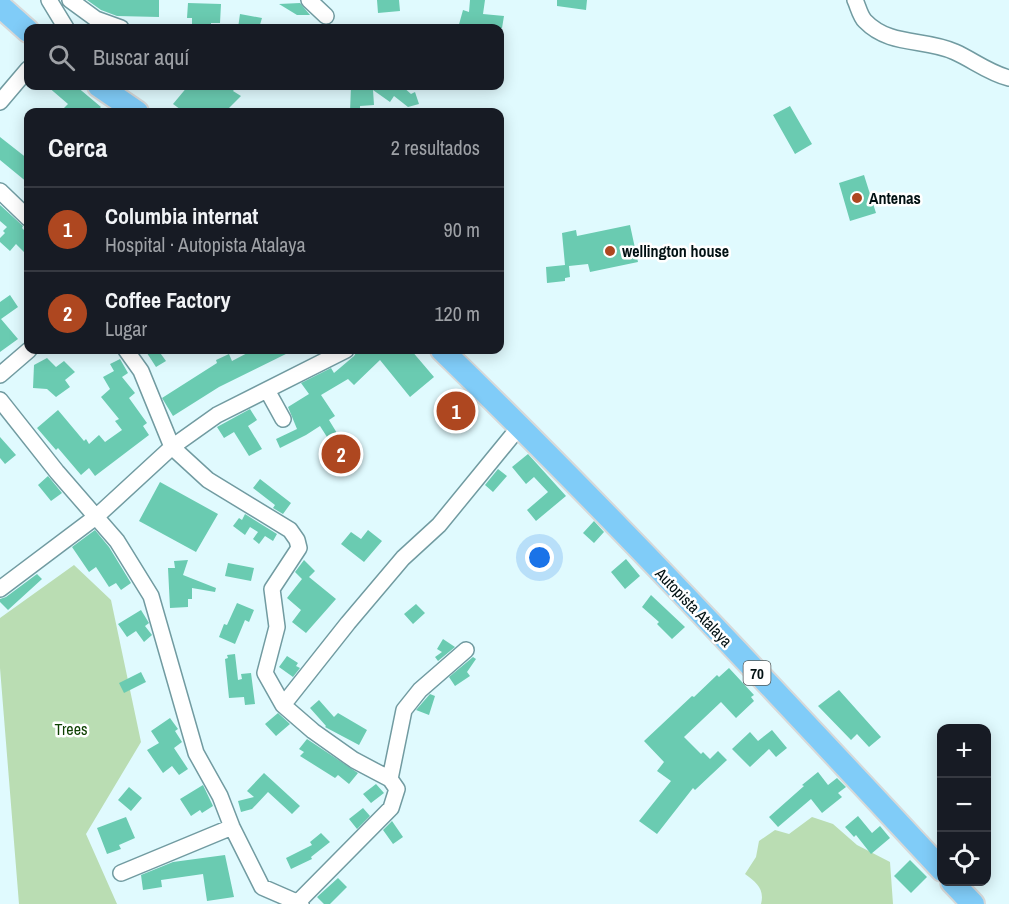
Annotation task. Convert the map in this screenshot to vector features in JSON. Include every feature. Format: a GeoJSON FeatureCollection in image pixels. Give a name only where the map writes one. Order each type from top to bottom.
{"type":"FeatureCollection","features":[{"type":"Feature","properties":{"kind":"main road"},"geometry":{"type":"LineString","coordinates":[[0,6],[24,27]]}},
{"type":"Feature","properties":{"kind":"main road"},"geometry":{"type":"LineString","coordinates":[[105,90],[131,108]]}},
{"type":"Feature","properties":{"kind":"main road","name":"Autopista Atalaya"},"geometry":{"type":"LineString","coordinates":[[446,354],[520,426],[825,744],[937,865]]}},
{"type":"Feature","properties":{"kind":"main road"},"geometry":{"type":"LineString","coordinates":[[956,886],[973,904]]}},
{"type":"Feature","properties":{"kind":"street"},"geometry":{"type":"LineString","coordinates":[[70,0],[96,19],[110,24]]}},
{"type":"Feature","properties":{"kind":"street"},"geometry":{"type":"LineString","coordinates":[[309,0],[326,16]]}},
{"type":"Feature","properties":{"kind":"street"},"geometry":{"type":"LineString","coordinates":[[855,0],[864,20],[888,38],[920,42],[953,51],[1009,78]]}},
{"type":"Feature","properties":{"kind":"street"},"geometry":{"type":"LineString","coordinates":[[53,1],[64,24]]}},
{"type":"Feature","properties":{"kind":"street"},"geometry":{"type":"LineString","coordinates":[[0,102],[24,74]]}},
{"type":"Feature","properties":{"kind":"street"},"geometry":{"type":"LineString","coordinates":[[0,191],[24,214]]}},
{"type":"Feature","properties":{"kind":"street"},"geometry":{"type":"LineString","coordinates":[[0,375],[24,354]]}},
{"type":"Feature","properties":{"kind":"street"},"geometry":{"type":"LineString","coordinates":[[0,400],[57,472],[97,516],[134,565],[151,596],[196,753],[220,796],[232,827],[262,887],[300,903],[392,808],[397,789],[390,779],[354,760],[313,731],[283,705],[265,673],[277,627],[272,589],[299,548],[297,540],[290,530],[208,480],[172,447],[141,371],[129,354]]}},
{"type":"Feature","properties":{"kind":"street"},"geometry":{"type":"LineString","coordinates":[[0,590],[97,516],[172,447],[217,415],[338,354]]}},
{"type":"Feature","properties":{"kind":"street"},"geometry":{"type":"LineString","coordinates":[[267,390],[283,419]]}},
{"type":"Feature","properties":{"kind":"street"},"geometry":{"type":"LineString","coordinates":[[283,705],[396,566],[439,525],[520,426]]}},
{"type":"Feature","properties":{"kind":"street"},"geometry":{"type":"LineString","coordinates":[[390,779],[404,710],[420,690],[466,650]]}},
{"type":"Feature","properties":{"kind":"street"},"geometry":{"type":"LineString","coordinates":[[121,873],[232,827]]}},
{"type":"Feature","properties":{"kind":"green space","name":"Trees"},"geometry":{"type":"Polygon","coordinates":[[[74,565],[111,600],[141,742],[86,834],[117,904],[19,904],[0,668],[0,618],[74,565]]]}},
{"type":"Feature","properties":{"kind":"green space"},"geometry":{"type":"Polygon","coordinates":[[[812,817],[833,824],[857,845],[890,862],[893,904],[761,904],[761,890],[745,874],[756,857],[759,841],[775,830],[789,834],[812,817]]]}},
{"type":"Feature","properties":{"kind":"building"},"geometry":{"type":"Polygon","coordinates":[[[87,0],[159,0],[159,17],[117,16],[101,10],[87,0]]]}},
{"type":"Feature","properties":{"kind":"building"},"geometry":{"type":"Polygon","coordinates":[[[377,0],[399,0],[400,11],[378,13],[377,0]]]}},
{"type":"Feature","properties":{"kind":"building"},"geometry":{"type":"Polygon","coordinates":[[[470,0],[485,0],[483,14],[504,16],[503,24],[459,24],[463,10],[469,12],[470,0]]]}},
{"type":"Feature","properties":{"kind":"building"},"geometry":{"type":"Polygon","coordinates":[[[557,0],[587,0],[586,10],[557,6],[557,0]]]}},
{"type":"Feature","properties":{"kind":"building"},"geometry":{"type":"Polygon","coordinates":[[[188,3],[221,4],[220,23],[192,24],[192,18],[187,18],[188,3]]]}},
{"type":"Feature","properties":{"kind":"building"},"geometry":{"type":"Polygon","coordinates":[[[300,3],[310,15],[297,15],[279,4],[300,3]]]}},
{"type":"Feature","properties":{"kind":"building"},"geometry":{"type":"Polygon","coordinates":[[[240,14],[262,18],[260,24],[239,24],[240,14]]]}},
{"type":"Feature","properties":{"kind":"building"},"geometry":{"type":"Polygon","coordinates":[[[52,90],[81,90],[101,107],[64,108],[68,104],[52,90]]]}},
{"type":"Feature","properties":{"kind":"building"},"geometry":{"type":"Polygon","coordinates":[[[185,90],[234,90],[241,96],[229,108],[178,108],[173,104],[185,90]]]}},
{"type":"Feature","properties":{"kind":"building"},"geometry":{"type":"Polygon","coordinates":[[[351,90],[373,90],[374,105],[350,108],[351,90]]]}},
{"type":"Feature","properties":{"kind":"building"},"geometry":{"type":"Polygon","coordinates":[[[373,90],[406,90],[411,94],[415,92],[419,104],[408,107],[394,96],[390,102],[373,90]]]}},
{"type":"Feature","properties":{"kind":"building"},"geometry":{"type":"Polygon","coordinates":[[[790,106],[812,144],[795,154],[773,115],[790,106]]]}},
{"type":"Feature","properties":{"kind":"building"},"geometry":{"type":"Polygon","coordinates":[[[0,137],[24,156],[24,180],[0,160],[0,137]]]}},
{"type":"Feature","properties":{"kind":"building","name":"Antenas"},"geometry":{"type":"Polygon","coordinates":[[[864,175],[876,213],[850,221],[839,183],[864,175]]]}},
{"type":"Feature","properties":{"kind":"building"},"geometry":{"type":"Polygon","coordinates":[[[0,205],[23,226],[24,252],[16,244],[10,251],[0,242],[0,238],[5,233],[3,231],[7,227],[0,221],[0,205]]]}},
{"type":"Feature","properties":{"kind":"building","name":"wellington house"},"geometry":{"type":"Polygon","coordinates":[[[630,225],[638,262],[590,272],[588,264],[569,266],[570,277],[565,278],[565,281],[547,283],[546,267],[565,265],[562,233],[576,230],[577,236],[630,225]]]}},
{"type":"Feature","properties":{"kind":"building"},"geometry":{"type":"Polygon","coordinates":[[[10,295],[18,307],[1,319],[18,339],[0,352],[0,302],[10,295]]]}},
{"type":"Feature","properties":{"kind":"building"},"geometry":{"type":"Polygon","coordinates":[[[148,354],[161,354],[166,361],[156,367],[148,354]]]}},
{"type":"Feature","properties":{"kind":"building"},"geometry":{"type":"Polygon","coordinates":[[[229,354],[232,361],[245,354],[286,354],[219,387],[173,416],[162,398],[217,363],[216,360],[229,354]]]}},
{"type":"Feature","properties":{"kind":"building"},"geometry":{"type":"Polygon","coordinates":[[[355,354],[414,354],[434,377],[410,397],[380,360],[354,385],[348,379],[321,395],[335,416],[329,420],[353,458],[337,466],[329,450],[334,448],[320,426],[280,448],[276,439],[297,429],[288,407],[309,394],[301,383],[331,368],[334,373],[355,354]]]}},
{"type":"Feature","properties":{"kind":"building"},"geometry":{"type":"Polygon","coordinates":[[[47,358],[56,367],[64,361],[75,372],[65,380],[70,387],[56,397],[47,389],[33,388],[34,365],[47,358]]]}},
{"type":"Feature","properties":{"kind":"building"},"geometry":{"type":"Polygon","coordinates":[[[120,359],[128,373],[122,377],[135,393],[129,398],[147,423],[143,426],[149,435],[95,476],[89,468],[81,475],[37,428],[58,410],[89,444],[99,435],[105,442],[122,430],[115,421],[119,419],[101,397],[110,389],[103,377],[114,371],[110,364],[120,359]]]}},
{"type":"Feature","properties":{"kind":"building"},"geometry":{"type":"Polygon","coordinates":[[[250,409],[257,420],[248,426],[262,449],[249,456],[234,432],[224,438],[217,427],[250,409]]]}},
{"type":"Feature","properties":{"kind":"building"},"geometry":{"type":"Polygon","coordinates":[[[0,437],[16,455],[5,464],[0,458],[0,437]]]}},
{"type":"Feature","properties":{"kind":"building"},"geometry":{"type":"Polygon","coordinates":[[[528,454],[566,496],[536,521],[527,510],[548,492],[534,477],[526,484],[512,467],[528,454]]]}},
{"type":"Feature","properties":{"kind":"building"},"geometry":{"type":"Polygon","coordinates":[[[498,469],[507,476],[493,492],[485,485],[498,469]]]}},
{"type":"Feature","properties":{"kind":"building"},"geometry":{"type":"Polygon","coordinates":[[[48,476],[62,493],[51,501],[38,485],[48,476]]]}},
{"type":"Feature","properties":{"kind":"building"},"geometry":{"type":"Polygon","coordinates":[[[260,479],[291,503],[283,514],[273,508],[275,505],[253,488],[260,479]]]}},
{"type":"Feature","properties":{"kind":"building"},"geometry":{"type":"Polygon","coordinates":[[[160,482],[218,514],[196,552],[139,521],[160,482]]]}},
{"type":"Feature","properties":{"kind":"building"},"geometry":{"type":"Polygon","coordinates":[[[245,514],[277,534],[273,541],[265,536],[259,544],[253,539],[258,532],[250,527],[245,535],[233,526],[239,518],[242,520],[245,514]]]}},
{"type":"Feature","properties":{"kind":"building"},"geometry":{"type":"Polygon","coordinates":[[[594,521],[604,532],[594,543],[583,533],[594,521]]]}},
{"type":"Feature","properties":{"kind":"building"},"geometry":{"type":"Polygon","coordinates":[[[95,530],[109,547],[131,583],[121,590],[116,583],[109,587],[96,567],[89,572],[72,547],[95,530]]]}},
{"type":"Feature","properties":{"kind":"building"},"geometry":{"type":"Polygon","coordinates":[[[368,530],[382,541],[364,562],[341,544],[351,532],[361,539],[368,530]]]}},
{"type":"Feature","properties":{"kind":"building"},"geometry":{"type":"Polygon","coordinates":[[[626,559],[640,576],[625,589],[611,572],[626,559]]]}},
{"type":"Feature","properties":{"kind":"building"},"geometry":{"type":"Polygon","coordinates":[[[188,560],[183,575],[216,588],[215,592],[192,588],[192,599],[188,599],[188,607],[170,608],[168,568],[175,568],[174,561],[188,560]]]}},
{"type":"Feature","properties":{"kind":"building"},"geometry":{"type":"Polygon","coordinates":[[[304,560],[315,571],[309,577],[336,599],[306,633],[292,622],[301,610],[287,598],[302,579],[295,572],[304,560]]]}},
{"type":"Feature","properties":{"kind":"building"},"geometry":{"type":"Polygon","coordinates":[[[228,563],[254,568],[251,581],[225,576],[228,563]]]}},
{"type":"Feature","properties":{"kind":"building"},"geometry":{"type":"Polygon","coordinates":[[[37,574],[42,579],[8,610],[0,602],[0,599],[37,574]]]}},
{"type":"Feature","properties":{"kind":"building"},"geometry":{"type":"Polygon","coordinates":[[[651,595],[685,627],[672,639],[657,624],[659,622],[642,607],[651,595]]]}},
{"type":"Feature","properties":{"kind":"building"},"geometry":{"type":"Polygon","coordinates":[[[237,603],[254,610],[249,622],[245,620],[235,644],[219,637],[237,603]]]}},
{"type":"Feature","properties":{"kind":"building"},"geometry":{"type":"Polygon","coordinates":[[[416,604],[425,613],[413,624],[404,614],[416,604]]]}},
{"type":"Feature","properties":{"kind":"building"},"geometry":{"type":"Polygon","coordinates":[[[141,610],[149,623],[145,626],[152,635],[144,642],[136,631],[127,637],[118,624],[141,610]]]}},
{"type":"Feature","properties":{"kind":"building"},"geometry":{"type":"Polygon","coordinates":[[[443,639],[455,647],[438,661],[435,657],[442,652],[437,649],[443,639]]]}},
{"type":"Feature","properties":{"kind":"building"},"geometry":{"type":"Polygon","coordinates":[[[235,654],[238,680],[242,679],[241,674],[251,673],[255,704],[245,705],[244,697],[229,698],[225,659],[228,658],[227,655],[235,654]]]}},
{"type":"Feature","properties":{"kind":"building"},"geometry":{"type":"Polygon","coordinates":[[[287,656],[298,663],[296,666],[300,668],[293,677],[279,667],[287,656]]]}},
{"type":"Feature","properties":{"kind":"building"},"geometry":{"type":"Polygon","coordinates":[[[473,657],[476,659],[467,672],[470,676],[455,686],[449,677],[473,657]]]}},
{"type":"Feature","properties":{"kind":"building"},"geometry":{"type":"Polygon","coordinates":[[[729,668],[754,695],[751,697],[754,701],[736,718],[721,702],[684,737],[701,754],[703,752],[710,759],[718,751],[727,760],[695,790],[693,788],[657,834],[639,821],[671,781],[657,771],[664,762],[644,741],[692,696],[694,697],[717,675],[719,677],[729,668]]]}},
{"type":"Feature","properties":{"kind":"building"},"geometry":{"type":"Polygon","coordinates":[[[141,672],[146,682],[124,693],[119,683],[141,672]]]}},
{"type":"Feature","properties":{"kind":"building"},"geometry":{"type":"Polygon","coordinates":[[[839,690],[881,737],[869,747],[857,734],[851,740],[818,706],[839,690]]]}},
{"type":"Feature","properties":{"kind":"building"},"geometry":{"type":"Polygon","coordinates":[[[430,694],[435,696],[429,715],[416,710],[430,694]]]}},
{"type":"Feature","properties":{"kind":"building"},"geometry":{"type":"Polygon","coordinates":[[[319,700],[334,717],[338,713],[367,730],[359,745],[325,727],[310,708],[319,700]]]}},
{"type":"Feature","properties":{"kind":"building"},"geometry":{"type":"Polygon","coordinates":[[[278,713],[290,724],[276,736],[265,724],[278,713]]]}},
{"type":"Feature","properties":{"kind":"building"},"geometry":{"type":"Polygon","coordinates":[[[170,718],[178,729],[175,731],[182,742],[174,748],[188,769],[179,775],[172,766],[163,773],[147,750],[159,743],[151,731],[170,718]]]}},
{"type":"Feature","properties":{"kind":"building"},"geometry":{"type":"Polygon","coordinates":[[[772,730],[787,748],[776,757],[769,749],[750,767],[732,749],[750,732],[758,741],[772,730]]]}},
{"type":"Feature","properties":{"kind":"building"},"geometry":{"type":"Polygon","coordinates":[[[307,739],[358,773],[349,784],[338,775],[335,778],[300,756],[304,752],[299,749],[307,739]]]}},
{"type":"Feature","properties":{"kind":"building"},"geometry":{"type":"Polygon","coordinates":[[[818,772],[828,785],[837,778],[846,787],[838,793],[842,797],[822,813],[811,799],[778,827],[769,817],[818,772]]]}},
{"type":"Feature","properties":{"kind":"building"},"geometry":{"type":"Polygon","coordinates":[[[264,773],[300,806],[292,814],[268,792],[252,809],[241,812],[238,801],[254,797],[247,791],[264,773]]]}},
{"type":"Feature","properties":{"kind":"building"},"geometry":{"type":"Polygon","coordinates":[[[376,784],[384,793],[371,803],[363,794],[376,784]]]}},
{"type":"Feature","properties":{"kind":"building"},"geometry":{"type":"Polygon","coordinates":[[[203,785],[213,806],[202,813],[200,810],[191,816],[180,799],[203,785]]]}},
{"type":"Feature","properties":{"kind":"building"},"geometry":{"type":"Polygon","coordinates":[[[129,787],[142,798],[131,811],[118,800],[129,787]]]}},
{"type":"Feature","properties":{"kind":"building"},"geometry":{"type":"Polygon","coordinates":[[[363,808],[370,816],[357,829],[349,819],[363,808]]]}},
{"type":"Feature","properties":{"kind":"building"},"geometry":{"type":"Polygon","coordinates":[[[858,816],[872,833],[880,826],[890,838],[871,854],[856,835],[854,837],[845,827],[858,816]]]}},
{"type":"Feature","properties":{"kind":"building"},"geometry":{"type":"Polygon","coordinates":[[[126,817],[135,838],[119,845],[121,849],[107,854],[97,828],[126,817]]]}},
{"type":"Feature","properties":{"kind":"building"},"geometry":{"type":"Polygon","coordinates":[[[392,821],[403,837],[393,844],[383,830],[392,821]]]}},
{"type":"Feature","properties":{"kind":"building"},"geometry":{"type":"Polygon","coordinates":[[[321,833],[330,842],[311,857],[312,859],[291,869],[286,858],[312,845],[310,842],[321,833]]]}},
{"type":"Feature","properties":{"kind":"building"},"geometry":{"type":"Polygon","coordinates":[[[225,855],[234,897],[207,901],[203,874],[161,880],[162,887],[143,890],[141,875],[173,862],[225,855]]]}},
{"type":"Feature","properties":{"kind":"building"},"geometry":{"type":"Polygon","coordinates":[[[910,860],[927,877],[911,893],[894,876],[910,860]]]}},
{"type":"Feature","properties":{"kind":"building"},"geometry":{"type":"Polygon","coordinates":[[[338,878],[347,887],[330,904],[324,904],[317,897],[338,878]]]}},
{"type":"Feature","properties":{"kind":"place","name":"Antenas"},"geometry":{"type":"Point","coordinates":[857,198]}},
{"type":"Feature","properties":{"kind":"place","name":"wellington house"},"geometry":{"type":"Point","coordinates":[610,251]}},
{"type":"Feature","properties":{"kind":"place","name":"Columbia internat"},"geometry":{"type":"Point","coordinates":[456,411]}},
{"type":"Feature","properties":{"kind":"place","name":"Coffee Factory"},"geometry":{"type":"Point","coordinates":[341,454]}}]}
